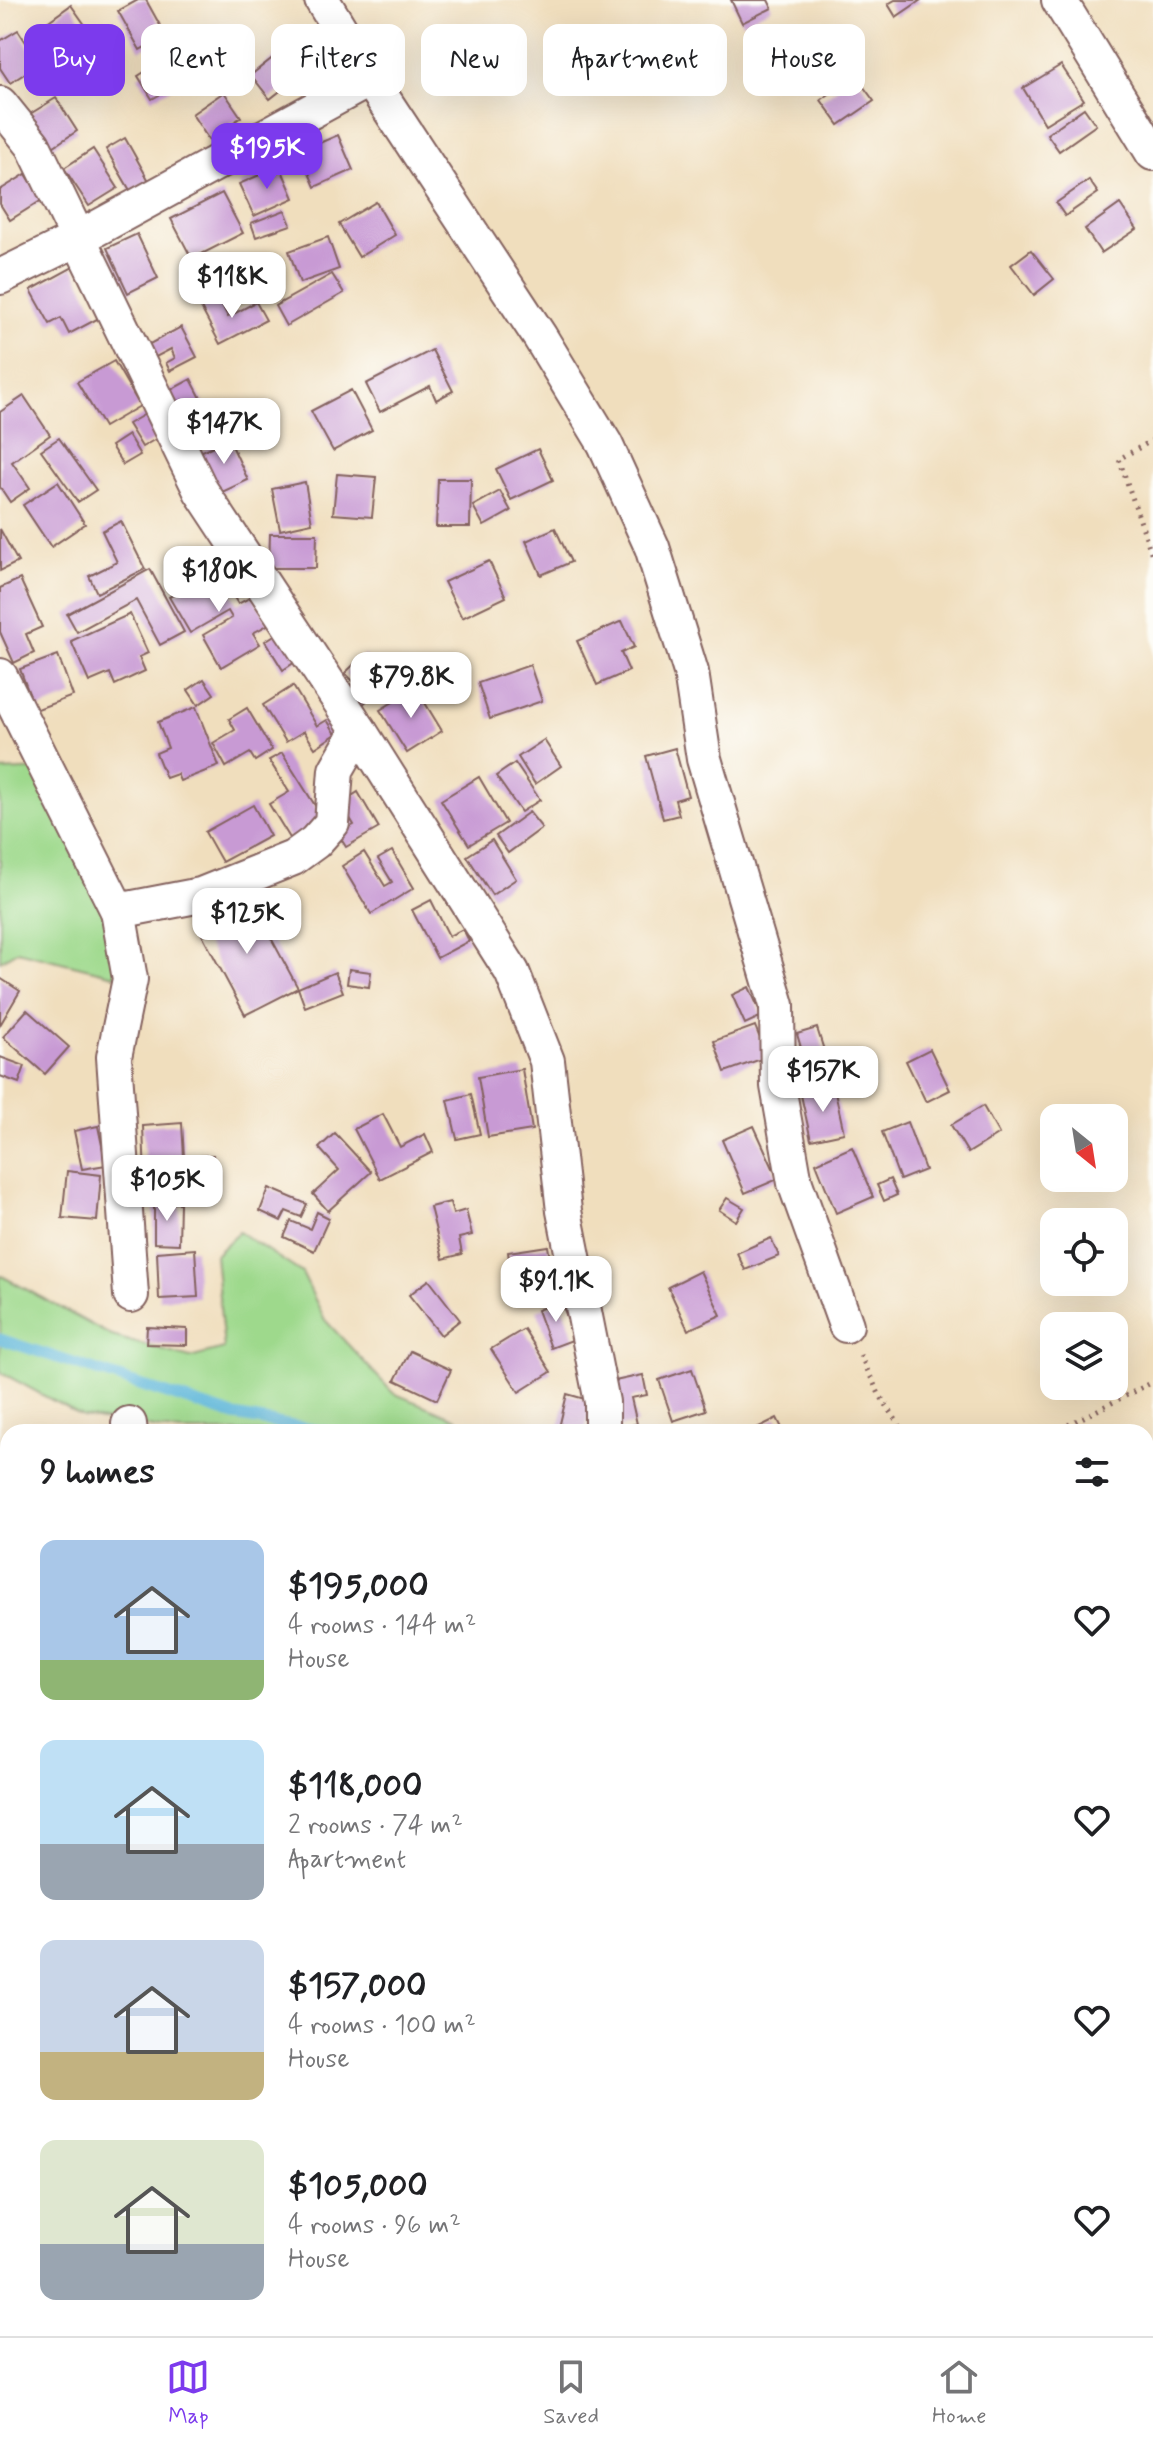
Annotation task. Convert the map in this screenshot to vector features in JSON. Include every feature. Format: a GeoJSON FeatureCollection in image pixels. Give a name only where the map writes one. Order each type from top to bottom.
{"type":"FeatureCollection","features":[{"type":"Feature","properties":{"kind":"street"},"geometry":{"type":"LineString","coordinates":[[322,0],[337,24]]}},
{"type":"Feature","properties":{"kind":"street"},"geometry":{"type":"LineString","coordinates":[[1059,0],[1153,153]]}},
{"type":"Feature","properties":{"kind":"street"},"geometry":{"type":"LineString","coordinates":[[0,277],[79,238],[339,96]]}},
{"type":"Feature","properties":{"kind":"street"},"geometry":{"type":"LineString","coordinates":[[381,96],[540,337],[605,444],[652,547],[691,672],[704,759],[777,1005],[778,1086],[795,1183],[846,1325]]}},
{"type":"Feature","properties":{"kind":"street"},"geometry":{"type":"LineString","coordinates":[[0,104],[33,145],[201,491],[359,730],[512,972],[547,1061],[564,1211],[602,1402],[602,1424]]}},
{"type":"Feature","properties":{"kind":"street"},"geometry":{"type":"LineString","coordinates":[[0,676],[118,911],[130,979],[114,1057],[131,1295]]}},
{"type":"Feature","properties":{"kind":"street"},"geometry":{"type":"LineString","coordinates":[[118,911],[201,895],[293,858],[315,842],[332,823],[336,770],[359,730]]}},
{"type":"Feature","properties":{"kind":"path"},"geometry":{"type":"LineString","coordinates":[[1153,440],[1119,459],[1153,558]]}},
{"type":"Feature","properties":{"kind":"path"},"geometry":{"type":"LineString","coordinates":[[846,1325],[879,1394],[899,1424]]}},
{"type":"Feature","properties":{"kind":"path"},"geometry":{"type":"LineString","coordinates":[[1070,1424],[1153,1382]]}},
{"type":"Feature","properties":{"kind":"green space"},"geometry":{"type":"Polygon","coordinates":[[[47,769],[130,979],[17,951],[0,961],[0,771],[47,769]]]}},
{"type":"Feature","properties":{"kind":"green space"},"geometry":{"type":"Polygon","coordinates":[[[239,1232],[302,1273],[325,1320],[393,1393],[469,1424],[128,1424],[83,1417],[0,1372],[0,1275],[112,1336],[190,1358],[224,1349],[215,1255],[239,1232]]]}},
{"type":"Feature","properties":{"kind":"building"},"geometry":{"type":"Polygon","coordinates":[[[138,0],[146,0],[159,24],[141,24],[141,49],[140,50],[118,11],[138,0]]]}},
{"type":"Feature","properties":{"kind":"building"},"geometry":{"type":"Polygon","coordinates":[[[731,0],[768,0],[772,8],[742,23],[731,0]]]}},
{"type":"Feature","properties":{"kind":"building"},"geometry":{"type":"Polygon","coordinates":[[[895,0],[921,0],[896,17],[888,4],[895,0]]]}},
{"type":"Feature","properties":{"kind":"building"},"geometry":{"type":"Polygon","coordinates":[[[71,5],[84,24],[45,24],[71,5]]]}},
{"type":"Feature","properties":{"kind":"building"},"geometry":{"type":"Polygon","coordinates":[[[18,30],[24,39],[24,74],[10,83],[0,68],[0,41],[18,30]]]}},
{"type":"Feature","properties":{"kind":"building"},"geometry":{"type":"Polygon","coordinates":[[[271,59],[271,96],[274,96],[270,99],[255,80],[255,72],[271,59]]]}},
{"type":"Feature","properties":{"kind":"building"},"geometry":{"type":"Polygon","coordinates":[[[1061,65],[1084,100],[1045,124],[1023,88],[1061,65]]]}},
{"type":"Feature","properties":{"kind":"building"},"geometry":{"type":"Polygon","coordinates":[[[865,89],[874,101],[839,125],[821,100],[826,96],[865,96],[865,89]]]}},
{"type":"Feature","properties":{"kind":"building"},"geometry":{"type":"Polygon","coordinates":[[[218,96],[227,96],[241,117],[209,140],[192,114],[218,96]]]}},
{"type":"Feature","properties":{"kind":"building"},"geometry":{"type":"Polygon","coordinates":[[[56,98],[77,131],[51,148],[30,114],[56,98]]]}},
{"type":"Feature","properties":{"kind":"building"},"geometry":{"type":"Polygon","coordinates":[[[1084,108],[1096,125],[1059,151],[1047,134],[1084,108]]]}},
{"type":"Feature","properties":{"kind":"building"},"geometry":{"type":"Polygon","coordinates":[[[338,135],[353,170],[315,187],[303,159],[314,155],[310,147],[338,135]]]}},
{"type":"Feature","properties":{"kind":"building"},"geometry":{"type":"Polygon","coordinates":[[[125,138],[149,181],[131,192],[106,149],[125,138]]]}},
{"type":"Feature","properties":{"kind":"building"},"geometry":{"type":"Polygon","coordinates":[[[93,149],[118,188],[89,206],[64,168],[93,149]]]}},
{"type":"Feature","properties":{"kind":"building"},"geometry":{"type":"Polygon","coordinates":[[[280,166],[294,198],[254,216],[239,184],[280,166]]]}},
{"type":"Feature","properties":{"kind":"building"},"geometry":{"type":"Polygon","coordinates":[[[26,174],[42,200],[10,220],[0,204],[0,190],[26,174]]]}},
{"type":"Feature","properties":{"kind":"building"},"geometry":{"type":"Polygon","coordinates":[[[1089,180],[1098,193],[1065,216],[1056,203],[1089,180]]]}},
{"type":"Feature","properties":{"kind":"building"},"geometry":{"type":"Polygon","coordinates":[[[222,193],[243,233],[192,259],[171,219],[222,193]]]}},
{"type":"Feature","properties":{"kind":"building"},"geometry":{"type":"Polygon","coordinates":[[[376,202],[395,235],[359,257],[339,224],[376,202]]]}},
{"type":"Feature","properties":{"kind":"building"},"geometry":{"type":"Polygon","coordinates":[[[1120,204],[1137,229],[1101,253],[1085,229],[1120,204]]]}},
{"type":"Feature","properties":{"kind":"building"},"geometry":{"type":"Polygon","coordinates":[[[285,210],[291,225],[256,237],[251,223],[285,210]]]}},
{"type":"Feature","properties":{"kind":"building"},"geometry":{"type":"Polygon","coordinates":[[[137,234],[158,278],[128,293],[107,248],[137,234]]]}},
{"type":"Feature","properties":{"kind":"building"},"geometry":{"type":"Polygon","coordinates":[[[328,237],[339,269],[300,283],[289,251],[328,237]]]}},
{"type":"Feature","properties":{"kind":"building"},"geometry":{"type":"Polygon","coordinates":[[[1031,250],[1054,279],[1034,295],[1011,265],[1031,250]]]}},
{"type":"Feature","properties":{"kind":"building"},"geometry":{"type":"Polygon","coordinates":[[[73,267],[99,318],[69,334],[61,318],[50,324],[31,290],[73,267]]]}},
{"type":"Feature","properties":{"kind":"building"},"geometry":{"type":"Polygon","coordinates":[[[332,274],[344,293],[286,326],[275,306],[332,274]]]}},
{"type":"Feature","properties":{"kind":"building"},"geometry":{"type":"Polygon","coordinates":[[[219,299],[228,317],[256,302],[266,320],[220,344],[201,308],[219,299]]]}},
{"type":"Feature","properties":{"kind":"building"},"geometry":{"type":"Polygon","coordinates":[[[181,327],[197,357],[170,371],[166,363],[175,358],[171,349],[150,360],[144,347],[181,327]]]}},
{"type":"Feature","properties":{"kind":"building"},"geometry":{"type":"Polygon","coordinates":[[[432,350],[453,391],[436,400],[430,386],[380,412],[366,384],[432,350]]]}},
{"type":"Feature","properties":{"kind":"building"},"geometry":{"type":"Polygon","coordinates":[[[114,361],[140,406],[104,427],[77,382],[114,361]]]}},
{"type":"Feature","properties":{"kind":"building"},"geometry":{"type":"Polygon","coordinates":[[[191,379],[213,421],[189,434],[167,392],[191,379]]]}},
{"type":"Feature","properties":{"kind":"building"},"geometry":{"type":"Polygon","coordinates":[[[351,390],[372,430],[333,451],[311,411],[351,390]]]}},
{"type":"Feature","properties":{"kind":"building"},"geometry":{"type":"Polygon","coordinates":[[[24,396],[50,435],[12,462],[30,488],[10,502],[0,487],[0,412],[24,396]]]}},
{"type":"Feature","properties":{"kind":"building"},"geometry":{"type":"Polygon","coordinates":[[[147,413],[161,436],[142,447],[128,424],[147,413]]]}},
{"type":"Feature","properties":{"kind":"building"},"geometry":{"type":"Polygon","coordinates":[[[128,435],[140,455],[123,465],[111,446],[128,435]]]}},
{"type":"Feature","properties":{"kind":"building"},"geometry":{"type":"Polygon","coordinates":[[[59,438],[96,490],[78,502],[41,450],[59,438]]]}},
{"type":"Feature","properties":{"kind":"building"},"geometry":{"type":"Polygon","coordinates":[[[229,439],[248,480],[220,493],[200,452],[229,439]]]}},
{"type":"Feature","properties":{"kind":"building"},"geometry":{"type":"Polygon","coordinates":[[[538,449],[553,480],[511,500],[496,469],[538,449]]]}},
{"type":"Feature","properties":{"kind":"building"},"geometry":{"type":"Polygon","coordinates":[[[337,474],[376,477],[372,517],[333,514],[337,474]]]}},
{"type":"Feature","properties":{"kind":"building"},"geometry":{"type":"Polygon","coordinates":[[[438,479],[471,479],[470,527],[436,527],[438,479]]]}},
{"type":"Feature","properties":{"kind":"building"},"geometry":{"type":"Polygon","coordinates":[[[58,482],[85,524],[51,547],[23,505],[58,482]]]}},
{"type":"Feature","properties":{"kind":"building"},"geometry":{"type":"Polygon","coordinates":[[[305,482],[312,523],[280,530],[272,489],[305,482]]]}},
{"type":"Feature","properties":{"kind":"building"},"geometry":{"type":"Polygon","coordinates":[[[500,491],[511,511],[484,526],[473,506],[500,491]]]}},
{"type":"Feature","properties":{"kind":"building"},"geometry":{"type":"Polygon","coordinates":[[[121,521],[145,569],[97,593],[89,576],[117,562],[102,531],[121,521]]]}},
{"type":"Feature","properties":{"kind":"building"},"geometry":{"type":"Polygon","coordinates":[[[555,528],[571,562],[541,575],[526,541],[555,528]]]}},
{"type":"Feature","properties":{"kind":"building"},"geometry":{"type":"Polygon","coordinates":[[[0,529],[18,562],[0,571],[0,529]]]}},
{"type":"Feature","properties":{"kind":"building"},"geometry":{"type":"Polygon","coordinates":[[[270,534],[317,534],[316,568],[269,568],[270,534]]]}},
{"type":"Feature","properties":{"kind":"building"},"geometry":{"type":"Polygon","coordinates":[[[489,561],[506,597],[462,618],[444,582],[489,561]]]}},
{"type":"Feature","properties":{"kind":"building"},"geometry":{"type":"Polygon","coordinates":[[[213,562],[238,604],[253,596],[269,624],[253,633],[260,644],[221,667],[203,635],[232,618],[228,611],[190,633],[169,597],[186,588],[181,580],[213,562]]]}},
{"type":"Feature","properties":{"kind":"building"},"geometry":{"type":"Polygon","coordinates":[[[150,569],[184,632],[160,645],[136,600],[77,632],[67,614],[150,569]]]}},
{"type":"Feature","properties":{"kind":"building"},"geometry":{"type":"Polygon","coordinates":[[[20,579],[42,627],[26,634],[34,653],[14,663],[0,632],[0,588],[20,579]]]}},
{"type":"Feature","properties":{"kind":"building"},"geometry":{"type":"Polygon","coordinates":[[[130,614],[148,653],[139,657],[145,671],[115,685],[110,673],[89,682],[71,641],[130,614]]]}},
{"type":"Feature","properties":{"kind":"building"},"geometry":{"type":"Polygon","coordinates":[[[622,621],[634,647],[621,653],[629,671],[597,685],[577,641],[622,621]]]}},
{"type":"Feature","properties":{"kind":"building"},"geometry":{"type":"Polygon","coordinates":[[[281,631],[298,660],[283,670],[265,641],[281,631]]]}},
{"type":"Feature","properties":{"kind":"building"},"geometry":{"type":"Polygon","coordinates":[[[58,655],[73,696],[35,710],[20,669],[58,655]]]}},
{"type":"Feature","properties":{"kind":"building"},"geometry":{"type":"Polygon","coordinates":[[[364,655],[388,681],[360,707],[345,691],[355,683],[345,673],[364,655]]]}},
{"type":"Feature","properties":{"kind":"building"},"geometry":{"type":"Polygon","coordinates":[[[530,665],[542,701],[490,719],[478,683],[530,665]]]}},
{"type":"Feature","properties":{"kind":"building"},"geometry":{"type":"Polygon","coordinates":[[[204,679],[214,694],[198,705],[188,690],[204,679]]]}},
{"type":"Feature","properties":{"kind":"building"},"geometry":{"type":"Polygon","coordinates":[[[293,686],[317,726],[327,720],[336,734],[315,748],[304,731],[286,742],[263,705],[293,686]]]}},
{"type":"Feature","properties":{"kind":"building"},"geometry":{"type":"Polygon","coordinates":[[[416,688],[442,731],[407,753],[380,710],[416,688]]]}},
{"type":"Feature","properties":{"kind":"building"},"geometry":{"type":"Polygon","coordinates":[[[196,707],[219,766],[180,781],[177,774],[166,778],[156,753],[168,748],[158,722],[196,707]]]}},
{"type":"Feature","properties":{"kind":"building"},"geometry":{"type":"Polygon","coordinates":[[[247,708],[272,750],[255,761],[250,753],[226,767],[213,743],[235,730],[229,719],[247,708]]]}},
{"type":"Feature","properties":{"kind":"building"},"geometry":{"type":"Polygon","coordinates":[[[544,740],[561,766],[535,784],[518,757],[544,740]]]}},
{"type":"Feature","properties":{"kind":"building"},"geometry":{"type":"Polygon","coordinates":[[[675,748],[688,796],[675,800],[679,815],[663,819],[646,756],[675,748]]]}},
{"type":"Feature","properties":{"kind":"building"},"geometry":{"type":"Polygon","coordinates":[[[282,753],[326,823],[293,843],[269,804],[289,792],[269,760],[282,753]]]}},
{"type":"Feature","properties":{"kind":"building"},"geometry":{"type":"Polygon","coordinates":[[[515,763],[540,800],[521,812],[496,776],[515,763]]]}},
{"type":"Feature","properties":{"kind":"building"},"geometry":{"type":"Polygon","coordinates":[[[479,777],[506,823],[469,845],[441,800],[479,777]]]}},
{"type":"Feature","properties":{"kind":"building"},"geometry":{"type":"Polygon","coordinates":[[[358,792],[379,828],[346,847],[338,834],[354,825],[341,803],[358,792]]]}},
{"type":"Feature","properties":{"kind":"building"},"geometry":{"type":"Polygon","coordinates":[[[253,805],[270,836],[222,862],[205,832],[253,805]]]}},
{"type":"Feature","properties":{"kind":"building"},"geometry":{"type":"Polygon","coordinates":[[[529,812],[542,828],[508,853],[496,836],[529,812]]]}},
{"type":"Feature","properties":{"kind":"building"},"geometry":{"type":"Polygon","coordinates":[[[492,840],[516,879],[492,895],[467,856],[492,840]]]}},
{"type":"Feature","properties":{"kind":"building"},"geometry":{"type":"Polygon","coordinates":[[[392,851],[414,888],[371,914],[342,866],[364,852],[385,886],[392,882],[378,859],[392,851]]]}},
{"type":"Feature","properties":{"kind":"building"},"geometry":{"type":"Polygon","coordinates":[[[249,897],[298,988],[245,1015],[197,925],[249,897]]]}},
{"type":"Feature","properties":{"kind":"building"},"geometry":{"type":"Polygon","coordinates":[[[431,900],[449,936],[463,929],[469,941],[437,958],[412,910],[431,900]]]}},
{"type":"Feature","properties":{"kind":"building"},"geometry":{"type":"Polygon","coordinates":[[[349,969],[371,972],[369,987],[347,984],[349,969]]]}},
{"type":"Feature","properties":{"kind":"building"},"geometry":{"type":"Polygon","coordinates":[[[335,972],[343,992],[305,1007],[298,988],[335,972]]]}},
{"type":"Feature","properties":{"kind":"building"},"geometry":{"type":"Polygon","coordinates":[[[0,978],[20,991],[0,1025],[0,978]]]}},
{"type":"Feature","properties":{"kind":"building"},"geometry":{"type":"Polygon","coordinates":[[[749,987],[762,1016],[745,1024],[732,995],[749,987]]]}},
{"type":"Feature","properties":{"kind":"building"},"geometry":{"type":"Polygon","coordinates":[[[27,1010],[69,1047],[45,1074],[3,1037],[27,1010]]]}},
{"type":"Feature","properties":{"kind":"building"},"geometry":{"type":"Polygon","coordinates":[[[755,1026],[767,1057],[725,1072],[714,1041],[755,1026]]]}},
{"type":"Feature","properties":{"kind":"building"},"geometry":{"type":"Polygon","coordinates":[[[817,1028],[832,1076],[811,1082],[797,1034],[817,1028]]]}},
{"type":"Feature","properties":{"kind":"building"},"geometry":{"type":"Polygon","coordinates":[[[930,1049],[950,1090],[926,1102],[906,1061],[930,1049]]]}},
{"type":"Feature","properties":{"kind":"building"},"geometry":{"type":"Polygon","coordinates":[[[0,1057],[25,1066],[19,1083],[0,1076],[0,1057]]]}},
{"type":"Feature","properties":{"kind":"building"},"geometry":{"type":"Polygon","coordinates":[[[522,1069],[532,1130],[488,1137],[478,1077],[522,1069]]]}},
{"type":"Feature","properties":{"kind":"building"},"geometry":{"type":"Polygon","coordinates":[[[834,1087],[844,1133],[811,1140],[801,1095],[834,1087]]]}},
{"type":"Feature","properties":{"kind":"building"},"geometry":{"type":"Polygon","coordinates":[[[471,1094],[480,1134],[457,1139],[448,1100],[471,1094]]]}},
{"type":"Feature","properties":{"kind":"building"},"geometry":{"type":"Polygon","coordinates":[[[983,1106],[999,1134],[968,1153],[951,1125],[983,1106]]]}},
{"type":"Feature","properties":{"kind":"building"},"geometry":{"type":"Polygon","coordinates":[[[383,1114],[400,1147],[425,1134],[433,1152],[380,1179],[354,1129],[383,1114]]]}},
{"type":"Feature","properties":{"kind":"building"},"geometry":{"type":"Polygon","coordinates":[[[907,1122],[925,1170],[900,1180],[882,1132],[907,1122]]]}},
{"type":"Feature","properties":{"kind":"building"},"geometry":{"type":"Polygon","coordinates":[[[182,1123],[184,1157],[213,1155],[213,1176],[145,1179],[143,1126],[182,1123]]]}},
{"type":"Feature","properties":{"kind":"building"},"geometry":{"type":"Polygon","coordinates":[[[98,1126],[106,1165],[82,1169],[74,1131],[98,1126]]]}},
{"type":"Feature","properties":{"kind":"building"},"geometry":{"type":"Polygon","coordinates":[[[754,1126],[778,1179],[745,1193],[722,1140],[754,1126]]]}},
{"type":"Feature","properties":{"kind":"building"},"geometry":{"type":"Polygon","coordinates":[[[335,1133],[371,1172],[328,1211],[313,1194],[339,1170],[319,1148],[335,1133]]]}},
{"type":"Feature","properties":{"kind":"building"},"geometry":{"type":"Polygon","coordinates":[[[852,1147],[873,1197],[836,1213],[816,1163],[852,1147]]]}},
{"type":"Feature","properties":{"kind":"building"},"geometry":{"type":"Polygon","coordinates":[[[67,1171],[101,1175],[97,1221],[62,1218],[67,1171]]]}},
{"type":"Feature","properties":{"kind":"building"},"geometry":{"type":"Polygon","coordinates":[[[890,1179],[897,1195],[884,1201],[877,1185],[890,1179]]]}},
{"type":"Feature","properties":{"kind":"building"},"geometry":{"type":"Polygon","coordinates":[[[269,1188],[307,1204],[301,1217],[286,1211],[281,1221],[260,1211],[269,1188]]]}},
{"type":"Feature","properties":{"kind":"building"},"geometry":{"type":"Polygon","coordinates":[[[727,1198],[744,1208],[736,1221],[719,1210],[727,1198]]]}},
{"type":"Feature","properties":{"kind":"building"},"geometry":{"type":"Polygon","coordinates":[[[450,1202],[453,1214],[466,1210],[472,1235],[459,1238],[462,1254],[443,1259],[430,1207],[450,1202]]]}},
{"type":"Feature","properties":{"kind":"building"},"geometry":{"type":"Polygon","coordinates":[[[154,1203],[180,1203],[179,1244],[154,1243],[154,1203]]]}},
{"type":"Feature","properties":{"kind":"building"},"geometry":{"type":"Polygon","coordinates":[[[317,1212],[329,1218],[314,1251],[284,1237],[291,1221],[310,1229],[317,1212]]]}},
{"type":"Feature","properties":{"kind":"building"},"geometry":{"type":"Polygon","coordinates":[[[771,1238],[779,1256],[745,1270],[737,1253],[771,1238]]]}},
{"type":"Feature","properties":{"kind":"building"},"geometry":{"type":"Polygon","coordinates":[[[548,1246],[556,1296],[515,1302],[508,1252],[548,1246]]]}},
{"type":"Feature","properties":{"kind":"building"},"geometry":{"type":"Polygon","coordinates":[[[195,1249],[198,1297],[159,1299],[157,1252],[195,1249]]]}},
{"type":"Feature","properties":{"kind":"building"},"geometry":{"type":"Polygon","coordinates":[[[700,1271],[721,1315],[688,1330],[668,1287],[700,1271]]]}},
{"type":"Feature","properties":{"kind":"building"},"geometry":{"type":"Polygon","coordinates":[[[429,1280],[460,1320],[441,1335],[409,1295],[429,1280]]]}},
{"type":"Feature","properties":{"kind":"building"},"geometry":{"type":"Polygon","coordinates":[[[561,1301],[575,1339],[551,1348],[537,1310],[561,1301]]]}},
{"type":"Feature","properties":{"kind":"building"},"geometry":{"type":"Polygon","coordinates":[[[147,1327],[187,1329],[187,1345],[146,1344],[147,1327]]]}},
{"type":"Feature","properties":{"kind":"building"},"geometry":{"type":"Polygon","coordinates":[[[524,1329],[551,1372],[519,1392],[491,1349],[524,1329]]]}},
{"type":"Feature","properties":{"kind":"building"},"geometry":{"type":"Polygon","coordinates":[[[410,1351],[451,1370],[437,1400],[395,1380],[410,1351]]]}},
{"type":"Feature","properties":{"kind":"building"},"geometry":{"type":"Polygon","coordinates":[[[692,1369],[706,1410],[673,1421],[659,1380],[692,1369]]]}},
{"type":"Feature","properties":{"kind":"building"},"geometry":{"type":"Polygon","coordinates":[[[643,1375],[647,1395],[631,1398],[637,1424],[619,1424],[610,1382],[643,1375]]]}},
{"type":"Feature","properties":{"kind":"building"},"geometry":{"type":"Polygon","coordinates":[[[567,1394],[592,1401],[587,1424],[560,1424],[567,1394]]]}},
{"type":"Feature","properties":{"kind":"building"},"geometry":{"type":"Polygon","coordinates":[[[777,1418],[780,1424],[765,1424],[777,1418]]]}},
{"type":"Feature","properties":{"kind":"waterway"},"geometry":{"type":"LineString","coordinates":[[0,1339],[234,1416],[281,1424]]}}]}
